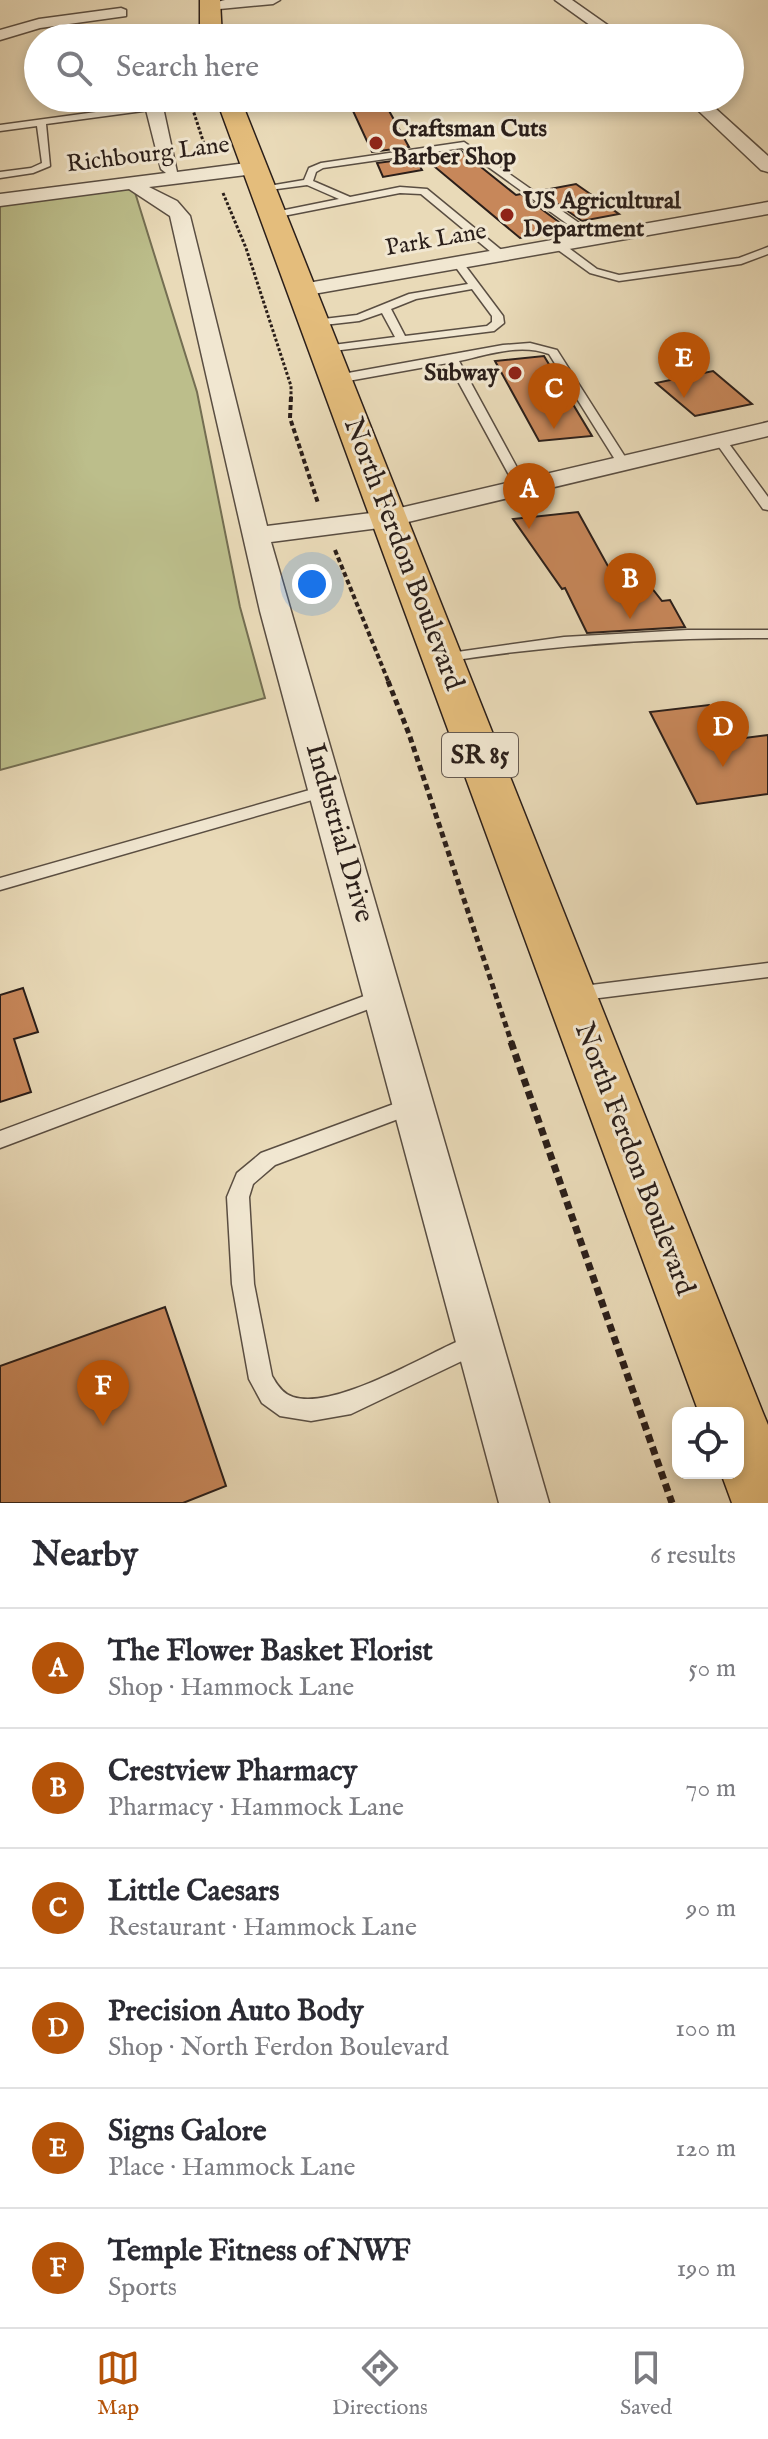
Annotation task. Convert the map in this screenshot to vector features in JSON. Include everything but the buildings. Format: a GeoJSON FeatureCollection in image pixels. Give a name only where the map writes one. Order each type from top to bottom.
{"type":"FeatureCollection","features":[{"type":"Feature","properties":{"kind":"main road"},"geometry":{"type":"LineString","coordinates":[[209,3],[210,24]]}},
{"type":"Feature","properties":{"kind":"main road","name":"North Ferdon Boulevard"},"geometry":{"type":"LineString","coordinates":[[231,112],[244,177],[320,335],[387,519],[729,1407]]}},
{"type":"Feature","properties":{"kind":"main road"},"geometry":{"type":"LineString","coordinates":[[744,1446],[766,1503]]}},
{"type":"Feature","properties":{"kind":"street"},"geometry":{"type":"LineString","coordinates":[[209,3],[273,0]]}},
{"type":"Feature","properties":{"kind":"street"},"geometry":{"type":"LineString","coordinates":[[562,0],[597,24]]}},
{"type":"Feature","properties":{"kind":"street"},"geometry":{"type":"LineString","coordinates":[[39,24],[122,13]]}},
{"type":"Feature","properties":{"kind":"street"},"geometry":{"type":"LineString","coordinates":[[0,35],[24,28]]}},
{"type":"Feature","properties":{"kind":"street"},"geometry":{"type":"LineString","coordinates":[[156,112],[170,169]]}},
{"type":"Feature","properties":{"kind":"street"},"geometry":{"type":"LineString","coordinates":[[709,112],[768,166]]}},
{"type":"Feature","properties":{"kind":"street","name":"Richbourg Lane"},"geometry":{"type":"LineString","coordinates":[[48,193],[71,184],[170,169],[244,177]]}},
{"type":"Feature","properties":{"kind":"street","name":"Richbourg Lane"},"geometry":{"type":"LineString","coordinates":[[0,200],[135,184],[244,177]]}},
{"type":"Feature","properties":{"kind":"street","name":"Industrial Drive"},"geometry":{"type":"LineString","coordinates":[[135,184],[145,194],[175,206],[180,216],[274,611],[327,790],[384,996],[410,1106],[524,1503]]}},
{"type":"Feature","properties":{"kind":"street","name":"Park Lane"},"geometry":{"type":"LineString","coordinates":[[320,335],[457,262],[768,208]]}},
{"type":"Feature","properties":{"kind":"street"},"geometry":{"type":"LineString","coordinates":[[256,536],[387,519],[767,431]]}},
{"type":"Feature","properties":{"kind":"lane"},"geometry":{"type":"LineString","coordinates":[[0,128],[97,112]]}},
{"type":"Feature","properties":{"kind":"lane"},"geometry":{"type":"LineString","coordinates":[[0,175],[33,170],[47,164],[41,122]]}},
{"type":"Feature","properties":{"kind":"lane"},"geometry":{"type":"LineString","coordinates":[[308,182],[312,170],[321,166],[464,145],[595,239]]}},
{"type":"Feature","properties":{"kind":"lane"},"geometry":{"type":"LineString","coordinates":[[244,177],[308,182],[349,200]]}},
{"type":"Feature","properties":{"kind":"lane"},"geometry":{"type":"LineString","coordinates":[[244,177],[349,200],[400,190],[424,191],[501,255]]}},
{"type":"Feature","properties":{"kind":"lane"},"geometry":{"type":"LineString","coordinates":[[558,245],[597,274],[619,278],[741,261],[768,250]]}},
{"type":"Feature","properties":{"kind":"lane"},"geometry":{"type":"LineString","coordinates":[[320,335],[402,340],[474,333],[498,323],[497,316],[457,262]]}},
{"type":"Feature","properties":{"kind":"lane"},"geometry":{"type":"LineString","coordinates":[[320,335],[413,296],[473,286]]}},
{"type":"Feature","properties":{"kind":"lane"},"geometry":{"type":"LineString","coordinates":[[384,307],[402,340]]}},
{"type":"Feature","properties":{"kind":"lane"},"geometry":{"type":"LineString","coordinates":[[320,335],[452,359],[520,346],[535,346],[553,352],[623,463]]}},
{"type":"Feature","properties":{"kind":"lane"},"geometry":{"type":"LineString","coordinates":[[452,359],[521,486]]}},
{"type":"Feature","properties":{"kind":"lane"},"geometry":{"type":"LineString","coordinates":[[720,440],[768,506]]}},
{"type":"Feature","properties":{"kind":"lane"},"geometry":{"type":"LineString","coordinates":[[442,658],[499,649],[698,632],[768,634]]}},
{"type":"Feature","properties":{"kind":"lane"},"geometry":{"type":"LineString","coordinates":[[0,884],[327,790]]}},
{"type":"Feature","properties":{"kind":"lane"},"geometry":{"type":"LineString","coordinates":[[571,995],[768,970]]}},
{"type":"Feature","properties":{"kind":"lane"},"geometry":{"type":"LineString","coordinates":[[0,1140],[384,996]]}},
{"type":"Feature","properties":{"kind":"lane"},"geometry":{"type":"LineString","coordinates":[[410,1106],[268,1159],[244,1179],[238,1197],[243,1284],[261,1379],[270,1395],[288,1408],[311,1410],[343,1406],[479,1342]]}},
{"type":"Feature","properties":{"kind":"path"},"geometry":{"type":"LineString","coordinates":[[195,112],[244,177],[246,248],[291,386],[290,418],[327,527],[409,734],[556,1179],[672,1503]]}},
{"type":"Feature","properties":{"kind":"green space"},"geometry":{"type":"Polygon","coordinates":[[[133,186],[197,392],[240,607],[265,698],[0,770],[0,204],[133,186]]]}},
{"type":"Feature","properties":{"kind":"place","name":"Craftsman Cuts Barber Shop"},"geometry":{"type":"Point","coordinates":[376,143]}},
{"type":"Feature","properties":{"kind":"place","name":"US Agricultural Department"},"geometry":{"type":"Point","coordinates":[507,215]}},
{"type":"Feature","properties":{"kind":"place","name":"Subway"},"geometry":{"type":"Point","coordinates":[515,373]}},
{"type":"Feature","properties":{"kind":"place","name":"Signs Galore"},"geometry":{"type":"Point","coordinates":[684,398]}},
{"type":"Feature","properties":{"kind":"place","name":"Little Caesars"},"geometry":{"type":"Point","coordinates":[554,429]}},
{"type":"Feature","properties":{"kind":"place","name":"The Flower Basket Florist"},"geometry":{"type":"Point","coordinates":[529,529]}},
{"type":"Feature","properties":{"kind":"place","name":"Crestview Pharmacy"},"geometry":{"type":"Point","coordinates":[630,619]}},
{"type":"Feature","properties":{"kind":"place","name":"Precision Auto Body"},"geometry":{"type":"Point","coordinates":[723,767]}},
{"type":"Feature","properties":{"kind":"place","name":"Temple Fitness of NWF"},"geometry":{"type":"Point","coordinates":[103,1426]}}]}
